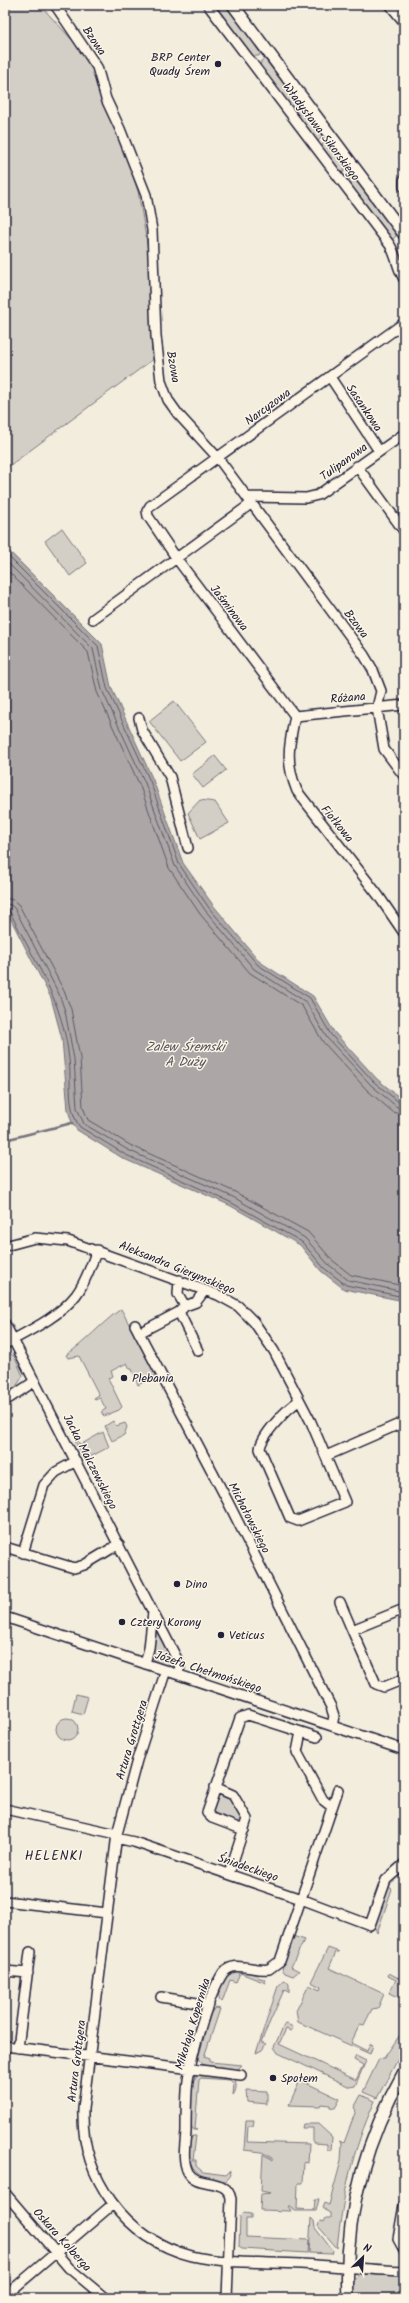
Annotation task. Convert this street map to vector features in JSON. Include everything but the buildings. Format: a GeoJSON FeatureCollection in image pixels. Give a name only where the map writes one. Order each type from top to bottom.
{"type":"FeatureCollection","features":[{"type":"Feature","properties":{"kind":"main road","name":"Władysława Sikorskiego"},"geometry":{"type":"LineString","coordinates":[[234,5],[404,234]]}},
{"type":"Feature","properties":{"kind":"main road"},"geometry":{"type":"LineString","coordinates":[[348,2298],[347,2267],[352,2217],[362,2173],[380,2119],[404,2072]]}},
{"type":"Feature","properties":{"kind":"street","name":"Bzowa"},"geometry":{"type":"LineString","coordinates":[[55,5],[97,66],[106,99],[120,129],[146,195],[152,230],[156,336],[161,381],[168,400],[178,414],[218,458],[374,670],[381,691],[377,708],[384,749],[404,776]]}},
{"type":"Feature","properties":{"kind":"street","name":"Władysława Sikorskiego"},"geometry":{"type":"LineString","coordinates":[[208,5],[390,245],[397,256],[398,269],[404,279]]}},
{"type":"Feature","properties":{"kind":"street"},"geometry":{"type":"LineString","coordinates":[[390,5],[404,22]]}},
{"type":"Feature","properties":{"kind":"street"},"geometry":{"type":"LineString","coordinates":[[404,180],[404,187]]}},
{"type":"Feature","properties":{"kind":"street","name":"Narcyzowa"},"geometry":{"type":"LineString","coordinates":[[147,511],[150,506],[404,323]]}},
{"type":"Feature","properties":{"kind":"street","name":"Sasankowa"},"geometry":{"type":"LineString","coordinates":[[330,377],[379,451]]}},
{"type":"Feature","properties":{"kind":"street","name":"Tulipanowa"},"geometry":{"type":"LineString","coordinates":[[249,500],[306,498],[318,494],[404,434]]}},
{"type":"Feature","properties":{"kind":"street"},"geometry":{"type":"LineString","coordinates":[[357,466],[404,531]]}},
{"type":"Feature","properties":{"kind":"street"},"geometry":{"type":"LineString","coordinates":[[93,619],[177,558],[249,500]]}},
{"type":"Feature","properties":{"kind":"street","name":"Jaśminowa"},"geometry":{"type":"LineString","coordinates":[[147,511],[148,516],[177,558],[295,716]]}},
{"type":"Feature","properties":{"kind":"street","name":"Różana"},"geometry":{"type":"LineString","coordinates":[[295,716],[404,705]]}},
{"type":"Feature","properties":{"kind":"street","name":"Fiołkowa"},"geometry":{"type":"LineString","coordinates":[[295,716],[288,749],[289,766],[297,790],[378,895],[404,933]]}},
{"type":"Feature","properties":{"kind":"street"},"geometry":{"type":"LineString","coordinates":[[139,718],[142,730],[170,777],[188,848]]}},
{"type":"Feature","properties":{"kind":"street","name":"Aleksandra Gierymskiego"},"geometry":{"type":"LineString","coordinates":[[5,1246],[27,1239],[49,1238],[98,1250],[205,1290],[232,1302],[249,1316],[270,1344],[300,1401],[326,1456],[345,1502],[301,1521],[295,1521],[289,1516],[260,1447],[285,1411],[300,1401]]}},
{"type":"Feature","properties":{"kind":"street"},"geometry":{"type":"LineString","coordinates":[[9,1342],[56,1313],[71,1301],[82,1284],[98,1250]]}},
{"type":"Feature","properties":{"kind":"street"},"geometry":{"type":"LineString","coordinates":[[179,1280],[178,1294],[198,1352]]}},
{"type":"Feature","properties":{"kind":"street"},"geometry":{"type":"LineString","coordinates":[[182,1309],[199,1300],[205,1290]]}},
{"type":"Feature","properties":{"kind":"street","name":"Michałowskiego"},"geometry":{"type":"LineString","coordinates":[[182,1309],[137,1329],[227,1500],[331,1706],[334,1716],[332,1726]]}},
{"type":"Feature","properties":{"kind":"street","name":"Jacka Malczewskiego"},"geometry":{"type":"LineString","coordinates":[[5,1324],[9,1342],[35,1381],[178,1661],[178,1674]]}},
{"type":"Feature","properties":{"kind":"street"},"geometry":{"type":"LineString","coordinates":[[5,1402],[35,1381]]}},
{"type":"Feature","properties":{"kind":"street"},"geometry":{"type":"LineString","coordinates":[[326,1456],[404,1422]]}},
{"type":"Feature","properties":{"kind":"street"},"geometry":{"type":"LineString","coordinates":[[23,1553],[44,1485],[56,1472],[76,1461]]}},
{"type":"Feature","properties":{"kind":"street"},"geometry":{"type":"LineString","coordinates":[[5,1547],[66,1566],[77,1567],[119,1544]]}},
{"type":"Feature","properties":{"kind":"street"},"geometry":{"type":"LineString","coordinates":[[340,1602],[376,1684],[384,1687],[404,1679]]}},
{"type":"Feature","properties":{"kind":"street"},"geometry":{"type":"LineString","coordinates":[[352,1630],[404,1609]]}},
{"type":"Feature","properties":{"kind":"street"},"geometry":{"type":"LineString","coordinates":[[145,1664],[149,1648],[153,1611]]}},
{"type":"Feature","properties":{"kind":"street","name":"Józefa Chełmońskiego"},"geometry":{"type":"LineString","coordinates":[[5,1617],[404,1750]]}},
{"type":"Feature","properties":{"kind":"street","name":"Artura Grottgera"},"geometry":{"type":"LineString","coordinates":[[166,1670],[138,1760],[117,1836],[83,2109],[84,2138],[94,2170],[113,2204],[140,2231],[167,2247],[196,2257],[347,2267],[366,2270],[404,2271]]}},
{"type":"Feature","properties":{"kind":"street"},"geometry":{"type":"LineString","coordinates":[[244,1830],[212,1818],[207,1814],[207,1808],[237,1723],[241,1717],[251,1716],[317,1737]]}},
{"type":"Feature","properties":{"kind":"street"},"geometry":{"type":"LineString","coordinates":[[301,1732],[297,1744],[297,1752],[323,1800],[332,1807]]}},
{"type":"Feature","properties":{"kind":"street"},"geometry":{"type":"LineString","coordinates":[[215,1787],[230,1792],[235,1797],[246,1817],[244,1830],[229,1874]]}},
{"type":"Feature","properties":{"kind":"street","name":"Mikołaja Kopernika"},"geometry":{"type":"LineString","coordinates":[[227,2298],[231,2204],[229,2192],[220,2185],[194,2179],[185,2166],[188,2084],[191,2069],[209,2005],[220,1977],[228,1968],[240,1966],[266,1970],[278,1964],[302,1899],[338,1790]]}},
{"type":"Feature","properties":{"kind":"street","name":"Śniadeckiego"},"geometry":{"type":"LineString","coordinates":[[5,1809],[117,1836],[302,1899],[370,1925],[386,1880],[404,1864]]}},
{"type":"Feature","properties":{"kind":"street"},"geometry":{"type":"LineString","coordinates":[[5,1901],[107,1914]]}},
{"type":"Feature","properties":{"kind":"street"},"geometry":{"type":"LineString","coordinates":[[18,2048],[30,1952]]}},
{"type":"Feature","properties":{"kind":"street"},"geometry":{"type":"LineString","coordinates":[[5,1971],[28,1973]]}},
{"type":"Feature","properties":{"kind":"street"},"geometry":{"type":"LineString","coordinates":[[161,1997],[209,2005]]}},
{"type":"Feature","properties":{"kind":"street"},"geometry":{"type":"LineString","coordinates":[[5,2046],[241,2075]]}},
{"type":"Feature","properties":{"kind":"street","name":"Oskara Kolberga"},"geometry":{"type":"LineString","coordinates":[[5,2193],[55,2253],[82,2280],[105,2298]]}},
{"type":"Feature","properties":{"kind":"street"},"geometry":{"type":"LineString","coordinates":[[5,2296],[113,2204]]}},
{"type":"Feature","properties":{"kind":"street"},"geometry":{"type":"LineString","coordinates":[[404,2205],[398,2239],[404,2250]]}},
{"type":"Feature","properties":{"kind":"shaded area"},"geometry":{"type":"Polygon","coordinates":[[[5,5],[40,5],[97,67],[138,191],[150,261],[152,360],[5,469],[5,5]]]}},
{"type":"Feature","properties":{"kind":"shaded area"},"geometry":{"type":"Polygon","coordinates":[[[211,5],[228,5],[261,51],[259,56],[251,56],[211,5]]]}},
{"type":"Feature","properties":{"kind":"shaded area"},"geometry":{"type":"Polygon","coordinates":[[[264,59],[270,63],[321,131],[322,137],[316,143],[260,68],[261,61],[264,59]]]}},
{"type":"Feature","properties":{"kind":"shaded area"},"geometry":{"type":"Polygon","coordinates":[[[324,142],[330,143],[345,165],[344,172],[340,172],[321,147],[324,142]]]}},
{"type":"Feature","properties":{"kind":"shaded area"},"geometry":{"type":"Polygon","coordinates":[[[350,177],[358,181],[396,233],[396,236],[391,241],[348,184],[350,177]]]}},
{"type":"Feature","properties":{"kind":"shaded area"},"geometry":{"type":"Polygon","coordinates":[[[62,528],[87,563],[70,576],[45,541],[62,528]]]}},
{"type":"Feature","properties":{"kind":"shaded area"},"geometry":{"type":"Polygon","coordinates":[[[174,701],[206,742],[180,761],[149,721],[174,701]]]}},
{"type":"Feature","properties":{"kind":"shaded area"},"geometry":{"type":"Polygon","coordinates":[[[215,756],[226,770],[203,788],[192,774],[215,756]]]}},
{"type":"Feature","properties":{"kind":"shaded area"},"geometry":{"type":"Polygon","coordinates":[[[200,800],[215,802],[229,823],[200,839],[188,813],[200,800]]]}},
{"type":"Feature","properties":{"kind":"shaded area"},"geometry":{"type":"Polygon","coordinates":[[[121,1309],[156,1375],[138,1385],[132,1369],[130,1369],[127,1363],[111,1371],[113,1376],[108,1378],[122,1407],[119,1410],[104,1416],[101,1412],[106,1409],[100,1398],[95,1400],[94,1398],[99,1395],[79,1356],[68,1358],[66,1355],[121,1309]]]}},
{"type":"Feature","properties":{"kind":"shaded area"},"geometry":{"type":"Polygon","coordinates":[[[6,1351],[14,1356],[23,1376],[17,1385],[18,1387],[5,1397],[6,1351]]]}},
{"type":"Feature","properties":{"kind":"shaded area"},"geometry":{"type":"Polygon","coordinates":[[[113,1421],[116,1426],[125,1423],[127,1427],[124,1435],[112,1441],[105,1426],[113,1421]]]}},
{"type":"Feature","properties":{"kind":"shaded area"},"geometry":{"type":"Polygon","coordinates":[[[103,1432],[109,1447],[84,1460],[75,1441],[77,1439],[80,1445],[103,1432]]]}},
{"type":"Feature","properties":{"kind":"shaded area"},"geometry":{"type":"Polygon","coordinates":[[[158,1634],[173,1662],[171,1667],[153,1660],[155,1636],[158,1634]]]}},
{"type":"Feature","properties":{"kind":"shaded area"},"geometry":{"type":"Polygon","coordinates":[[[76,1694],[88,1697],[83,1714],[72,1711],[76,1694]]]}},
{"type":"Feature","properties":{"kind":"shaded area"},"geometry":{"type":"Polygon","coordinates":[[[67,1718],[75,1721],[78,1729],[75,1737],[67,1740],[59,1737],[56,1729],[59,1721],[67,1718]]]}},
{"type":"Feature","properties":{"kind":"shaded area"},"geometry":{"type":"Polygon","coordinates":[[[217,1793],[228,1795],[242,1816],[240,1823],[215,1816],[211,1813],[217,1793]]]}},
{"type":"Feature","properties":{"kind":"shaded area"},"geometry":{"type":"Polygon","coordinates":[[[387,1886],[392,1889],[377,1933],[374,1925],[387,1886]]]}},
{"type":"Feature","properties":{"kind":"shaded area"},"geometry":{"type":"Polygon","coordinates":[[[293,1936],[304,1940],[291,1967],[299,1971],[293,1976],[285,1973],[282,1969],[293,1936]]]}},
{"type":"Feature","properties":{"kind":"shaded area"},"geometry":{"type":"Polygon","coordinates":[[[328,1948],[339,1952],[336,1952],[329,1968],[384,1994],[378,2008],[372,2009],[364,2025],[360,2024],[351,2043],[367,2051],[370,2044],[373,2045],[370,2054],[298,2022],[296,2011],[309,1985],[320,1990],[321,1987],[311,1982],[328,1948]]]}},
{"type":"Feature","properties":{"kind":"shaded area"},"geometry":{"type":"Polygon","coordinates":[[[243,1971],[258,1975],[257,1977],[264,1979],[266,1983],[240,1973],[236,1982],[230,1980],[222,2002],[219,1997],[219,1990],[224,1978],[231,1972],[243,1971]]]}},
{"type":"Feature","properties":{"kind":"shaded area"},"geometry":{"type":"Polygon","coordinates":[[[389,1973],[404,1981],[404,2005],[400,2003],[402,1999],[389,1993],[396,1980],[388,1976],[389,1973]]]}},
{"type":"Feature","properties":{"kind":"shaded area"},"geometry":{"type":"Polygon","coordinates":[[[285,1980],[289,1984],[289,1992],[284,1990],[261,2042],[266,2044],[262,2050],[256,2053],[278,1986],[285,1980]]]}},
{"type":"Feature","properties":{"kind":"shaded area"},"geometry":{"type":"Polygon","coordinates":[[[216,2008],[220,2009],[204,2057],[210,2059],[210,2062],[242,2065],[236,2071],[206,2067],[198,2059],[211,2012],[216,2008]]]}},
{"type":"Feature","properties":{"kind":"shaded area"},"geometry":{"type":"Polygon","coordinates":[[[287,2024],[293,2027],[291,2031],[286,2029],[279,2044],[356,2080],[363,2065],[354,2060],[356,2056],[366,2061],[355,2086],[350,2087],[278,2053],[274,2047],[284,2025],[287,2024]]]}},
{"type":"Feature","properties":{"kind":"shaded area"},"geometry":{"type":"Polygon","coordinates":[[[404,2029],[404,2048],[377,2098],[363,2092],[379,2059],[384,2058],[404,2029]]]}},
{"type":"Feature","properties":{"kind":"shaded area"},"geometry":{"type":"Polygon","coordinates":[[[203,2074],[234,2078],[236,2089],[233,2095],[234,2084],[230,2080],[201,2078],[199,2080],[195,2129],[198,2130],[194,2130],[190,2125],[192,2083],[197,2075],[203,2074]]]}},
{"type":"Feature","properties":{"kind":"shaded area"},"geometry":{"type":"Polygon","coordinates":[[[300,2080],[340,2099],[335,2108],[330,2107],[330,2105],[321,2104],[320,2106],[289,2105],[300,2080]]]}},
{"type":"Feature","properties":{"kind":"shaded area"},"geometry":{"type":"Polygon","coordinates":[[[246,2090],[267,2091],[267,2104],[247,2102],[246,2090]]]}},
{"type":"Feature","properties":{"kind":"shaded area"},"geometry":{"type":"Polygon","coordinates":[[[361,2095],[375,2101],[354,2155],[342,2209],[337,2248],[318,2226],[320,2221],[324,2222],[326,2218],[331,2218],[331,2213],[322,2208],[324,2203],[329,2205],[341,2161],[342,2144],[339,2141],[344,2143],[356,2110],[354,2108],[361,2095]]]}},
{"type":"Feature","properties":{"kind":"shaded area"},"geometry":{"type":"Polygon","coordinates":[[[246,2120],[254,2120],[253,2126],[248,2126],[247,2142],[309,2144],[308,2163],[304,2162],[303,2183],[298,2183],[297,2209],[314,2210],[315,2199],[319,2199],[316,2211],[294,2211],[290,2206],[288,2206],[291,2211],[260,2210],[261,2194],[271,2193],[261,2191],[263,2154],[272,2160],[272,2158],[262,2152],[244,2150],[246,2120]]]}},
{"type":"Feature","properties":{"kind":"shaded area"},"geometry":{"type":"Polygon","coordinates":[[[303,2124],[318,2124],[332,2137],[331,2150],[327,2150],[327,2144],[313,2143],[313,2128],[302,2128],[303,2124]]]}},
{"type":"Feature","properties":{"kind":"shaded area"},"geometry":{"type":"Polygon","coordinates":[[[193,2136],[196,2136],[193,2160],[196,2160],[196,2166],[203,2172],[226,2175],[230,2171],[231,2175],[226,2181],[205,2177],[195,2170],[189,2159],[190,2141],[193,2136]]]}},
{"type":"Feature","properties":{"kind":"shaded area"},"geometry":{"type":"Polygon","coordinates":[[[243,2213],[251,2214],[251,2219],[246,2219],[246,2237],[309,2240],[308,2253],[242,2249],[239,2247],[240,2216],[243,2213]]]}},
{"type":"Feature","properties":{"kind":"shaded area"},"geometry":{"type":"Polygon","coordinates":[[[311,2218],[314,2221],[315,2228],[333,2251],[332,2254],[309,2253],[311,2218]]]}},
{"type":"Feature","properties":{"kind":"shaded area"},"geometry":{"type":"Polygon","coordinates":[[[361,2274],[404,2276],[404,2298],[352,2298],[352,2287],[354,2281],[361,2274]]]}},
{"type":"Feature","properties":{"kind":"water","name":"Zalew Śremski A Duży"},"geometry":{"type":"Polygon","coordinates":[[[5,547],[102,644],[111,687],[153,780],[183,863],[213,905],[260,962],[313,996],[334,1032],[377,1079],[404,1101],[404,1301],[344,1289],[321,1271],[300,1245],[229,1205],[124,1159],[77,1130],[72,1123],[68,1110],[62,1039],[51,998],[5,908],[5,547]]]}},
{"type":"Feature","properties":{"kind":"waterway"},"geometry":{"type":"LineString","coordinates":[[5,1140],[72,1123]]}},
{"type":"Feature","properties":{"kind":"place","name":"BRP Center Quady Śrem"},"geometry":{"type":"Point","coordinates":[218,64]}},
{"type":"Feature","properties":{"kind":"place","name":"Plebania"},"geometry":{"type":"Point","coordinates":[124,1378]}},
{"type":"Feature","properties":{"kind":"place","name":"Dino"},"geometry":{"type":"Point","coordinates":[177,1584]}},
{"type":"Feature","properties":{"kind":"place","name":"Cztery Korony"},"geometry":{"type":"Point","coordinates":[122,1622]}},
{"type":"Feature","properties":{"kind":"place","name":"Veticus"},"geometry":{"type":"Point","coordinates":[221,1635]}},
{"type":"Feature","properties":{"kind":"place","name":"Społem"},"geometry":{"type":"Point","coordinates":[273,2078]}},
{"type":"Feature","properties":{"kind":"district","name":"HELENKI"},"geometry":{"type":"Point","coordinates":[54,1856]}}]}
